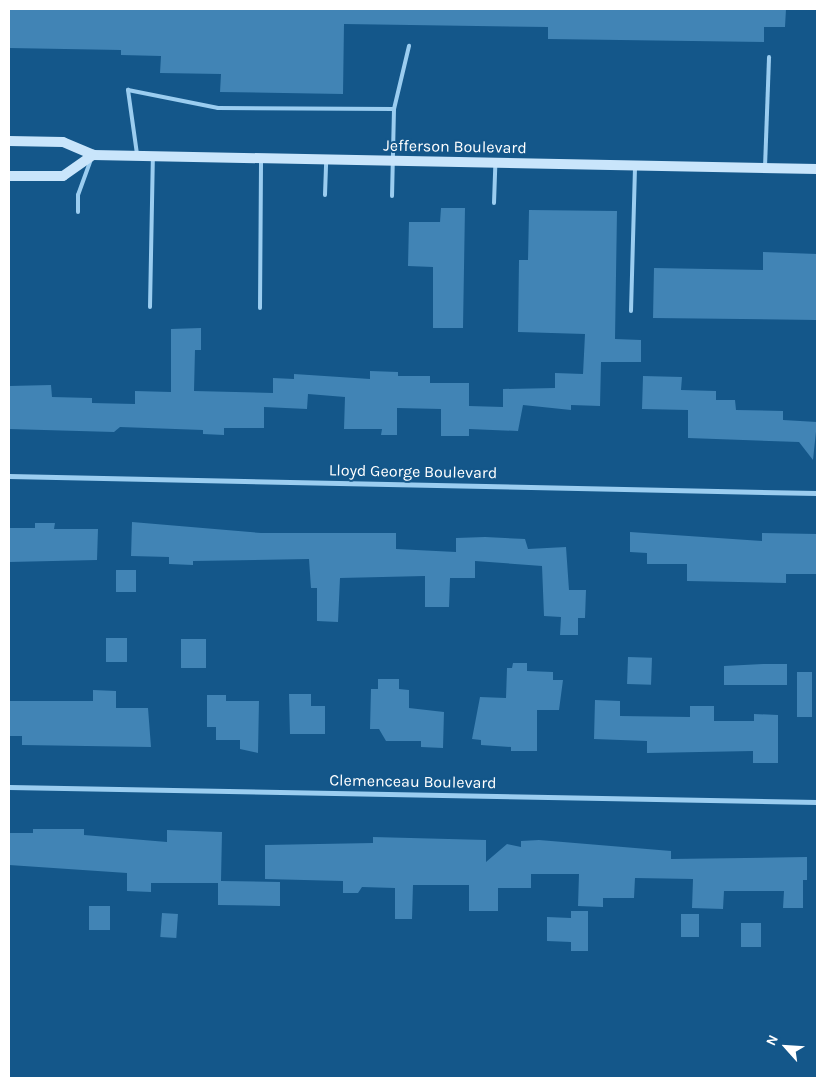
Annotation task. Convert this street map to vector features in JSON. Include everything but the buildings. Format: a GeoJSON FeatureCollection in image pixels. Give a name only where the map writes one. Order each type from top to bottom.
{"type":"FeatureCollection","features":[{"type":"Feature","properties":{"kind":"street","name":"Jefferson Boulevard"},"geometry":{"type":"LineString","coordinates":[[9,141],[63,142],[93,155],[817,169]]}},
{"type":"Feature","properties":{"kind":"street"},"geometry":{"type":"LineString","coordinates":[[9,176],[63,176],[93,155]]}},
{"type":"Feature","properties":{"kind":"street","name":"Lloyd George Boulevard"},"geometry":{"type":"LineString","coordinates":[[9,476],[817,493]]}},
{"type":"Feature","properties":{"kind":"street","name":"Clemenceau Boulevard"},"geometry":{"type":"LineString","coordinates":[[9,787],[817,802]]}},
{"type":"Feature","properties":{"kind":"lane"},"geometry":{"type":"LineString","coordinates":[[392,196],[394,109],[410,46]]}},
{"type":"Feature","properties":{"kind":"lane"},"geometry":{"type":"LineString","coordinates":[[765,168],[770,57]]}},
{"type":"Feature","properties":{"kind":"lane"},"geometry":{"type":"LineString","coordinates":[[137,156],[128,90],[218,108],[394,109]]}},
{"type":"Feature","properties":{"kind":"lane"},"geometry":{"type":"LineString","coordinates":[[78,212],[78,195],[93,155]]}},
{"type":"Feature","properties":{"kind":"lane"},"geometry":{"type":"LineString","coordinates":[[150,307],[152,156]]}},
{"type":"Feature","properties":{"kind":"lane"},"geometry":{"type":"LineString","coordinates":[[260,308],[261,158]]}},
{"type":"Feature","properties":{"kind":"lane"},"geometry":{"type":"LineString","coordinates":[[325,195],[326,160]]}},
{"type":"Feature","properties":{"kind":"lane"},"geometry":{"type":"LineString","coordinates":[[494,163],[494,203]]}},
{"type":"Feature","properties":{"kind":"lane"},"geometry":{"type":"LineString","coordinates":[[631,311],[635,166]]}}]}
